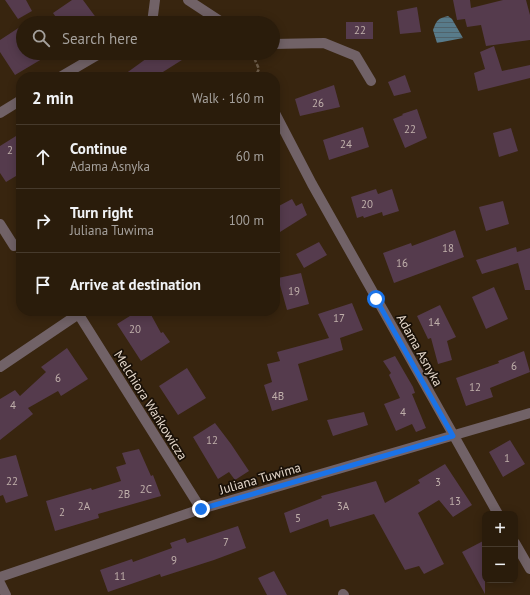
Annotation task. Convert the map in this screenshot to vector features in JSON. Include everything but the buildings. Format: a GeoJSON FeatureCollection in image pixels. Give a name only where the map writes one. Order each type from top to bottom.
{"type":"FeatureCollection","features":[{"type":"Feature","properties":{"kind":"street"},"geometry":{"type":"LineString","coordinates":[[153,16],[155,0]]}},
{"type":"Feature","properties":{"kind":"street"},"geometry":{"type":"LineString","coordinates":[[188,0],[212,16]]}},
{"type":"Feature","properties":{"kind":"street"},"geometry":{"type":"LineString","coordinates":[[280,44],[324,43],[356,56],[371,81]]}},
{"type":"Feature","properties":{"kind":"street"},"geometry":{"type":"LineString","coordinates":[[69,72],[89,60]]}},
{"type":"Feature","properties":{"kind":"street"},"geometry":{"type":"LineString","coordinates":[[2,109],[16,102]]}},
{"type":"Feature","properties":{"kind":"street","name":"Adama Asnyka"},"geometry":{"type":"LineString","coordinates":[[280,126],[496,511]]}},
{"type":"Feature","properties":{"kind":"street"},"geometry":{"type":"LineString","coordinates":[[0,224],[14,246]]}},
{"type":"Feature","properties":{"kind":"street","name":"Melchiora Wańkowicza"},"geometry":{"type":"LineString","coordinates":[[0,367],[76,316]]}},
{"type":"Feature","properties":{"kind":"street","name":"Melchiora Wańkowicza"},"geometry":{"type":"LineString","coordinates":[[83,316],[201,509]]}},
{"type":"Feature","properties":{"kind":"street","name":"Juliana Tuwima"},"geometry":{"type":"LineString","coordinates":[[0,576],[201,509],[530,413]]}},
{"type":"Feature","properties":{"kind":"street"},"geometry":{"type":"LineString","coordinates":[[517,547],[530,569]]}},
{"type":"Feature","properties":{"kind":"street"},"geometry":{"type":"LineString","coordinates":[[0,583],[6,595]]}},
{"type":"Feature","properties":{"kind":"path"},"geometry":{"type":"LineString","coordinates":[[255,60],[259,69],[258,72]]}},
{"type":"Feature","properties":{"kind":"water"},"geometry":{"type":"Polygon","coordinates":[[[448,16],[452,19],[463,38],[437,43],[433,30],[434,27],[439,19],[448,16]]]}},
{"type":"Feature","properties":{"kind":"route"},"geometry":{"type":"LineString","coordinates":[[201,509],[453,436],[376,299]]}}]}
